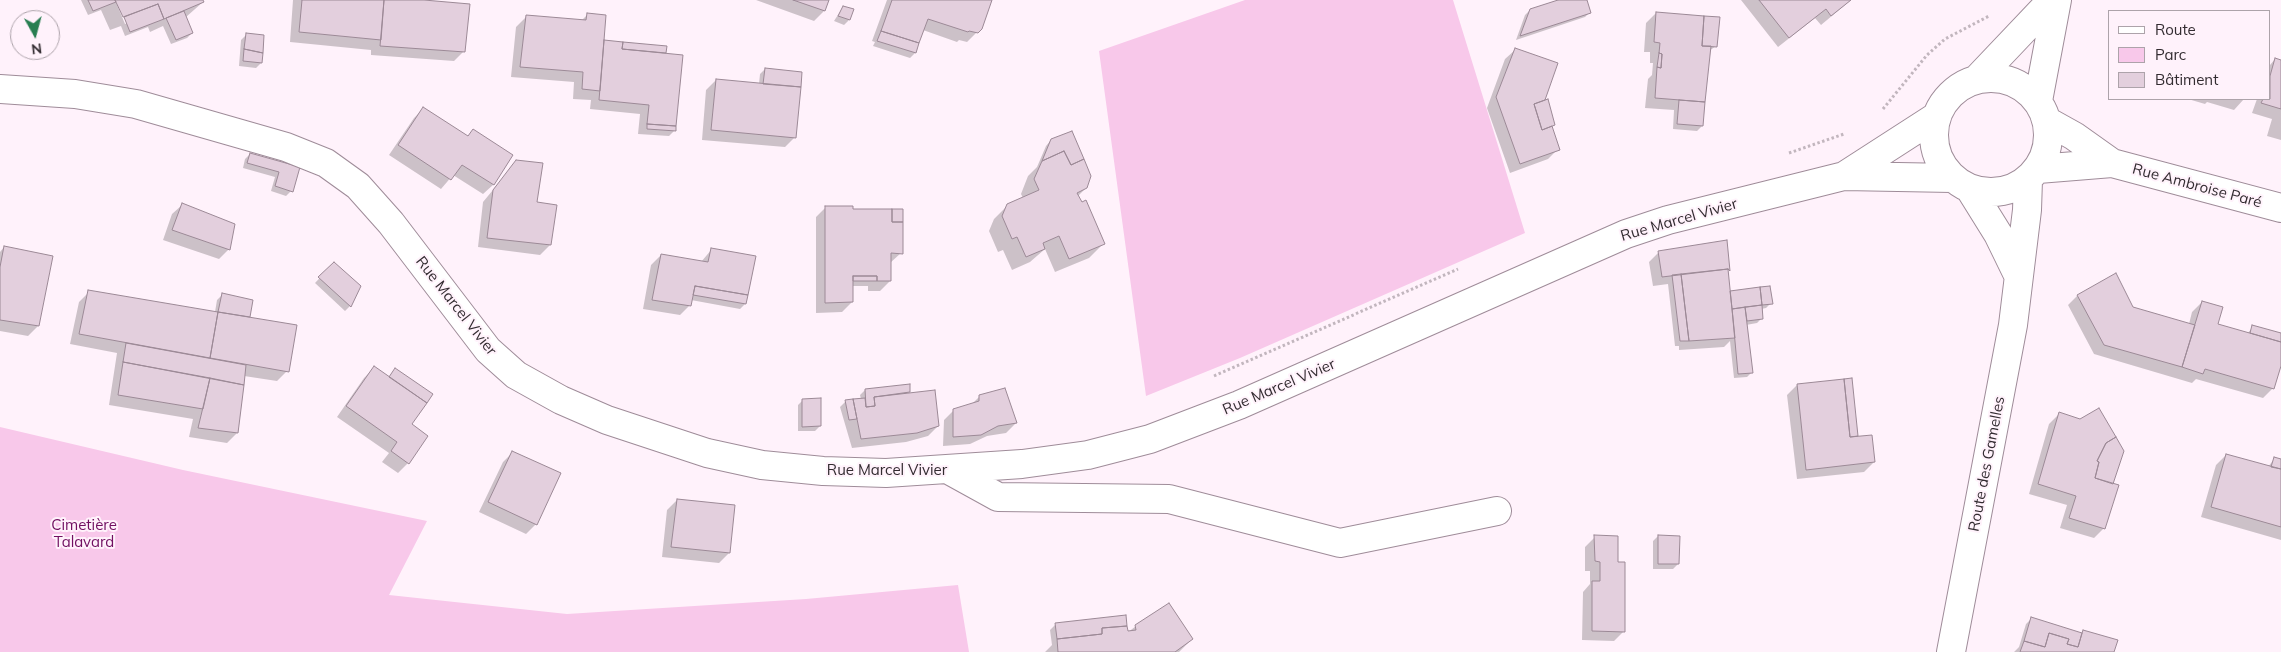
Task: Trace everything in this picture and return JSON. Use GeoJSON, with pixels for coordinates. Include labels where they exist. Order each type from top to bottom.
{"type":"FeatureCollection","features":[{"type":"Feature","properties":{"kind":"street"},"geometry":{"type":"LineString","coordinates":[[2018,275],[1998,234],[1961,183],[1939,160],[1933,138],[1937,116],[1952,93],[1977,79],[2052,0]]}},
{"type":"Feature","properties":{"kind":"street"},"geometry":{"type":"LineString","coordinates":[[1961,183],[1990,193],[2010,190],[2033,175],[2047,146],[2049,137],[2043,111],[2057,0]]}},
{"type":"Feature","properties":{"kind":"street"},"geometry":{"type":"LineString","coordinates":[[1977,79],[2000,78],[2022,86],[2043,111]]}},
{"type":"Feature","properties":{"kind":"street","name":"Rue Marcel Vivier"},"geometry":{"type":"LineString","coordinates":[[0,89],[75,94],[136,104],[286,147],[326,163],[358,186],[391,223],[488,350],[516,375],[561,400],[607,420],[707,453],[762,465],[823,472],[886,473],[949,470],[1088,455],[1150,440],[1239,405],[1626,234],[1668,220],[1844,176],[1961,183]]}},
{"type":"Feature","properties":{"kind":"street","name":"Rue Ambroise Paré"},"geometry":{"type":"LineString","coordinates":[[2043,111],[2112,163],[2281,208]]}},
{"type":"Feature","properties":{"kind":"street","name":"Rue Marcel Vivier"},"geometry":{"type":"LineString","coordinates":[[1844,176],[1937,116]]}},
{"type":"Feature","properties":{"kind":"street","name":"Rue Ambroise Paré"},"geometry":{"type":"LineString","coordinates":[[2033,175],[2112,163]]}},
{"type":"Feature","properties":{"kind":"street","name":"Route des Gamelles"},"geometry":{"type":"LineString","coordinates":[[1951,652],[2013,325],[2018,275],[2033,175]]}},
{"type":"Feature","properties":{"kind":"street"},"geometry":{"type":"LineString","coordinates":[[949,470],[998,497],[1169,499],[1340,543],[1497,511]]}},
{"type":"Feature","properties":{"kind":"path"},"geometry":{"type":"LineString","coordinates":[[1881,111],[1927,55],[1945,39],[1995,12]]}},
{"type":"Feature","properties":{"kind":"path"},"geometry":{"type":"LineString","coordinates":[[1782,155],[1846,133]]}},
{"type":"Feature","properties":{"kind":"path"},"geometry":{"type":"LineString","coordinates":[[1212,377],[1464,267]]}},
{"type":"Feature","properties":{"kind":"green space"},"geometry":{"type":"Polygon","coordinates":[[[1245,0],[1453,0],[1525,233],[1240,358],[1146,396],[1099,51],[1245,0]]]}},
{"type":"Feature","properties":{"kind":"green space","name":"Cimetière Talavard"},"geometry":{"type":"Polygon","coordinates":[[[0,427],[183,470],[427,521],[389,595],[567,614],[806,599],[958,585],[969,652],[0,652],[0,427]]]}},
{"type":"Feature","properties":{"kind":"building"},"geometry":{"type":"Polygon","coordinates":[[[88,0],[115,0],[116,2],[93,11],[88,0]]]}},
{"type":"Feature","properties":{"kind":"building"},"geometry":{"type":"Polygon","coordinates":[[[115,0],[203,0],[204,2],[164,19],[158,4],[123,17],[115,0]]]}},
{"type":"Feature","properties":{"kind":"building"},"geometry":{"type":"Polygon","coordinates":[[[302,0],[384,0],[381,40],[299,32],[302,0]]]}},
{"type":"Feature","properties":{"kind":"building"},"geometry":{"type":"Polygon","coordinates":[[[384,0],[424,0],[470,4],[465,52],[380,46],[384,0]]]}},
{"type":"Feature","properties":{"kind":"building"},"geometry":{"type":"Polygon","coordinates":[[[793,0],[829,0],[825,11],[793,0]]]}},
{"type":"Feature","properties":{"kind":"building"},"geometry":{"type":"Polygon","coordinates":[[[892,0],[992,0],[982,29],[978,33],[968,32],[928,19],[919,43],[881,31],[892,0]]]}},
{"type":"Feature","properties":{"kind":"building"},"geometry":{"type":"Polygon","coordinates":[[[1558,0],[1587,0],[1591,13],[1520,36],[1530,9],[1558,0]]]}},
{"type":"Feature","properties":{"kind":"building"},"geometry":{"type":"Polygon","coordinates":[[[1759,0],[1851,0],[1831,16],[1826,9],[1789,38],[1759,0]]]}},
{"type":"Feature","properties":{"kind":"building"},"geometry":{"type":"Polygon","coordinates":[[[158,4],[164,19],[130,32],[124,17],[158,4]]]}},
{"type":"Feature","properties":{"kind":"building"},"geometry":{"type":"Polygon","coordinates":[[[843,6],[854,9],[850,20],[838,16],[843,6]]]}},
{"type":"Feature","properties":{"kind":"building"},"geometry":{"type":"Polygon","coordinates":[[[184,11],[193,33],[176,40],[166,18],[184,11]]]}},
{"type":"Feature","properties":{"kind":"building"},"geometry":{"type":"Polygon","coordinates":[[[1656,12],[1704,16],[1702,46],[1711,46],[1705,102],[1655,98],[1657,67],[1661,68],[1662,54],[1659,53],[1660,43],[1654,42],[1656,12]]]}},
{"type":"Feature","properties":{"kind":"building"},"geometry":{"type":"Polygon","coordinates":[[[587,13],[606,15],[600,91],[582,89],[583,72],[520,67],[526,15],[586,20],[587,13]]]}},
{"type":"Feature","properties":{"kind":"building"},"geometry":{"type":"Polygon","coordinates":[[[1704,16],[1720,17],[1717,47],[1702,46],[1704,16]]]}},
{"type":"Feature","properties":{"kind":"building"},"geometry":{"type":"Polygon","coordinates":[[[881,31],[919,43],[916,53],[877,41],[881,31]]]}},
{"type":"Feature","properties":{"kind":"building"},"geometry":{"type":"Polygon","coordinates":[[[246,33],[264,35],[263,53],[244,49],[246,33]]]}},
{"type":"Feature","properties":{"kind":"building"},"geometry":{"type":"Polygon","coordinates":[[[604,40],[623,42],[622,49],[683,55],[676,126],[647,124],[649,105],[599,100],[604,40]]]}},
{"type":"Feature","properties":{"kind":"building"},"geometry":{"type":"Polygon","coordinates":[[[623,42],[667,46],[666,53],[622,49],[623,42]]]}},
{"type":"Feature","properties":{"kind":"building"},"geometry":{"type":"Polygon","coordinates":[[[1515,48],[1558,63],[1545,100],[1534,104],[1542,130],[1552,126],[1560,150],[1520,164],[1496,97],[1515,48]]]}},
{"type":"Feature","properties":{"kind":"building"},"geometry":{"type":"Polygon","coordinates":[[[244,49],[263,53],[262,63],[243,61],[244,49]]]}},
{"type":"Feature","properties":{"kind":"building"},"geometry":{"type":"Polygon","coordinates":[[[1659,53],[1662,54],[1661,68],[1657,67],[1659,53]]]}},
{"type":"Feature","properties":{"kind":"building"},"geometry":{"type":"Polygon","coordinates":[[[2275,58],[2281,60],[2281,109],[2261,103],[2262,100],[2271,100],[2271,72],[2275,58]]]}},
{"type":"Feature","properties":{"kind":"building"},"geometry":{"type":"Polygon","coordinates":[[[765,68],[802,72],[801,87],[763,84],[765,68]]]}},
{"type":"Feature","properties":{"kind":"building"},"geometry":{"type":"Polygon","coordinates":[[[716,79],[801,87],[796,138],[711,130],[716,79]]]}},
{"type":"Feature","properties":{"kind":"building"},"geometry":{"type":"Polygon","coordinates":[[[1548,99],[1555,125],[1542,130],[1534,104],[1548,99]]]}},
{"type":"Feature","properties":{"kind":"building"},"geometry":{"type":"Polygon","coordinates":[[[1679,100],[1705,102],[1703,126],[1677,124],[1679,100]]]}},
{"type":"Feature","properties":{"kind":"building"},"geometry":{"type":"Polygon","coordinates":[[[423,107],[468,136],[473,129],[513,155],[494,185],[462,165],[451,180],[398,145],[423,107]]]}},
{"type":"Feature","properties":{"kind":"building"},"geometry":{"type":"Polygon","coordinates":[[[647,124],[676,126],[676,131],[647,129],[647,124]]]}},
{"type":"Feature","properties":{"kind":"building"},"geometry":{"type":"Polygon","coordinates":[[[1072,131],[1084,159],[1071,165],[1064,151],[1042,161],[1051,139],[1072,131]]]}},
{"type":"Feature","properties":{"kind":"building"},"geometry":{"type":"Polygon","coordinates":[[[1064,151],[1071,165],[1084,159],[1091,176],[1087,188],[1077,193],[1082,202],[1086,200],[1105,244],[1069,259],[1059,236],[1043,243],[1045,249],[1026,257],[1017,237],[1012,239],[1002,216],[1007,204],[1039,190],[1034,179],[1042,161],[1064,151]]]}},
{"type":"Feature","properties":{"kind":"building"},"geometry":{"type":"Polygon","coordinates":[[[250,153],[300,167],[293,192],[275,186],[279,172],[247,163],[250,153]]]}},
{"type":"Feature","properties":{"kind":"building"},"geometry":{"type":"Polygon","coordinates":[[[516,160],[543,163],[537,202],[557,205],[551,245],[487,238],[493,190],[516,160]]]}},
{"type":"Feature","properties":{"kind":"building"},"geometry":{"type":"Polygon","coordinates":[[[182,203],[235,224],[230,250],[172,230],[182,203]]]}},
{"type":"Feature","properties":{"kind":"building"},"geometry":{"type":"Polygon","coordinates":[[[825,206],[853,206],[853,209],[892,209],[892,222],[903,222],[903,254],[891,253],[891,281],[877,281],[877,276],[853,276],[853,302],[825,303],[825,206]]]}},
{"type":"Feature","properties":{"kind":"building"},"geometry":{"type":"Polygon","coordinates":[[[892,209],[903,209],[903,222],[892,222],[892,209]]]}},
{"type":"Feature","properties":{"kind":"building"},"geometry":{"type":"Polygon","coordinates":[[[1727,240],[1730,271],[1728,269],[1662,277],[1658,251],[1727,240]]]}},
{"type":"Feature","properties":{"kind":"building"},"geometry":{"type":"Polygon","coordinates":[[[4,246],[53,256],[39,326],[0,320],[0,267],[4,246]]]}},
{"type":"Feature","properties":{"kind":"building"},"geometry":{"type":"Polygon","coordinates":[[[711,248],[756,256],[748,295],[695,286],[691,306],[652,300],[661,254],[708,262],[711,248]]]}},
{"type":"Feature","properties":{"kind":"building"},"geometry":{"type":"Polygon","coordinates":[[[334,262],[361,286],[351,307],[318,277],[334,262]]]}},
{"type":"Feature","properties":{"kind":"building"},"geometry":{"type":"Polygon","coordinates":[[[1728,269],[1735,338],[1689,341],[1681,274],[1728,269]]]}},
{"type":"Feature","properties":{"kind":"building"},"geometry":{"type":"Polygon","coordinates":[[[2116,273],[2133,307],[2195,325],[2182,367],[2104,345],[2077,295],[2116,273]]]}},
{"type":"Feature","properties":{"kind":"building"},"geometry":{"type":"Polygon","coordinates":[[[1681,274],[1689,341],[1680,341],[1672,275],[1681,274]]]}},
{"type":"Feature","properties":{"kind":"building"},"geometry":{"type":"Polygon","coordinates":[[[853,276],[877,276],[877,281],[853,281],[853,276]]]}},
{"type":"Feature","properties":{"kind":"building"},"geometry":{"type":"Polygon","coordinates":[[[695,286],[748,295],[746,304],[693,295],[695,286]]]}},
{"type":"Feature","properties":{"kind":"building"},"geometry":{"type":"Polygon","coordinates":[[[1770,286],[1773,304],[1762,305],[1760,287],[1770,286]]]}},
{"type":"Feature","properties":{"kind":"building"},"geometry":{"type":"Polygon","coordinates":[[[1760,287],[1762,305],[1732,309],[1730,291],[1760,287]]]}},
{"type":"Feature","properties":{"kind":"building"},"geometry":{"type":"Polygon","coordinates":[[[88,290],[218,312],[210,358],[79,334],[88,290]]]}},
{"type":"Feature","properties":{"kind":"building"},"geometry":{"type":"Polygon","coordinates":[[[222,293],[253,300],[250,317],[218,312],[222,293]]]}},
{"type":"Feature","properties":{"kind":"building"},"geometry":{"type":"Polygon","coordinates":[[[2202,301],[2223,307],[2218,324],[2281,342],[2281,366],[2274,389],[2205,369],[2203,374],[2182,367],[2202,301]]]}},
{"type":"Feature","properties":{"kind":"building"},"geometry":{"type":"Polygon","coordinates":[[[1762,305],[1763,319],[1747,321],[1745,307],[1762,305]]]}},
{"type":"Feature","properties":{"kind":"building"},"geometry":{"type":"Polygon","coordinates":[[[1745,307],[1753,373],[1738,374],[1732,309],[1745,307]]]}},
{"type":"Feature","properties":{"kind":"building"},"geometry":{"type":"Polygon","coordinates":[[[218,312],[297,325],[289,372],[210,358],[218,312]]]}},
{"type":"Feature","properties":{"kind":"building"},"geometry":{"type":"Polygon","coordinates":[[[2252,325],[2281,333],[2281,342],[2250,333],[2252,325]]]}},
{"type":"Feature","properties":{"kind":"building"},"geometry":{"type":"Polygon","coordinates":[[[126,343],[246,365],[244,385],[123,362],[126,343]]]}},
{"type":"Feature","properties":{"kind":"building"},"geometry":{"type":"Polygon","coordinates":[[[123,362],[210,378],[203,409],[118,395],[123,362]]]}},
{"type":"Feature","properties":{"kind":"building"},"geometry":{"type":"Polygon","coordinates":[[[374,366],[427,403],[412,424],[428,436],[409,464],[391,451],[397,442],[346,406],[374,366]]]}},
{"type":"Feature","properties":{"kind":"building"},"geometry":{"type":"Polygon","coordinates":[[[395,368],[433,394],[427,403],[389,377],[395,368]]]}},
{"type":"Feature","properties":{"kind":"building"},"geometry":{"type":"Polygon","coordinates":[[[210,378],[244,385],[238,433],[198,428],[210,378]]]}},
{"type":"Feature","properties":{"kind":"building"},"geometry":{"type":"Polygon","coordinates":[[[1852,378],[1858,436],[1850,437],[1844,379],[1852,378]]]}},
{"type":"Feature","properties":{"kind":"building"},"geometry":{"type":"Polygon","coordinates":[[[1844,379],[1850,437],[1872,435],[1875,462],[1806,470],[1797,384],[1844,379]]]}},
{"type":"Feature","properties":{"kind":"building"},"geometry":{"type":"Polygon","coordinates":[[[910,384],[910,392],[874,397],[875,406],[866,407],[865,389],[910,384]]]}},
{"type":"Feature","properties":{"kind":"building"},"geometry":{"type":"Polygon","coordinates":[[[1005,388],[1017,423],[998,426],[981,435],[953,437],[953,409],[979,401],[979,395],[1005,388]]]}},
{"type":"Feature","properties":{"kind":"building"},"geometry":{"type":"Polygon","coordinates":[[[935,390],[939,426],[917,433],[861,439],[853,399],[865,398],[866,407],[875,406],[874,397],[935,390]]]}},
{"type":"Feature","properties":{"kind":"building"},"geometry":{"type":"Polygon","coordinates":[[[821,398],[821,426],[802,427],[802,399],[821,398]]]}},
{"type":"Feature","properties":{"kind":"building"},"geometry":{"type":"Polygon","coordinates":[[[853,399],[857,419],[849,420],[845,400],[853,399]]]}},
{"type":"Feature","properties":{"kind":"building"},"geometry":{"type":"Polygon","coordinates":[[[2099,408],[2116,437],[2106,443],[2097,461],[2099,462],[2095,478],[2119,485],[2105,529],[2069,518],[2076,496],[2038,484],[2059,412],[2080,419],[2099,408]]]}},
{"type":"Feature","properties":{"kind":"building"},"geometry":{"type":"Polygon","coordinates":[[[2116,437],[2124,451],[2113,484],[2095,478],[2099,462],[2097,461],[2106,443],[2116,437]]]}},
{"type":"Feature","properties":{"kind":"building"},"geometry":{"type":"Polygon","coordinates":[[[512,451],[561,473],[537,525],[488,502],[512,451]]]}},
{"type":"Feature","properties":{"kind":"building"},"geometry":{"type":"Polygon","coordinates":[[[2226,454],[2281,469],[2281,527],[2211,507],[2226,454]]]}},
{"type":"Feature","properties":{"kind":"building"},"geometry":{"type":"Polygon","coordinates":[[[2274,457],[2281,459],[2281,469],[2271,467],[2274,457]]]}},
{"type":"Feature","properties":{"kind":"building"},"geometry":{"type":"Polygon","coordinates":[[[677,499],[735,505],[730,553],[671,547],[677,499]]]}},
{"type":"Feature","properties":{"kind":"building"},"geometry":{"type":"Polygon","coordinates":[[[1594,535],[1618,536],[1618,562],[1625,562],[1625,632],[1592,631],[1592,581],[1600,581],[1600,562],[1595,561],[1594,535]]]}},
{"type":"Feature","properties":{"kind":"building"},"geometry":{"type":"Polygon","coordinates":[[[1658,535],[1680,536],[1679,564],[1658,564],[1658,535]]]}},
{"type":"Feature","properties":{"kind":"building"},"geometry":{"type":"Polygon","coordinates":[[[1169,603],[1193,639],[1175,652],[1058,652],[1057,639],[1102,634],[1102,628],[1127,626],[1128,631],[1136,630],[1135,625],[1169,603]]]}},
{"type":"Feature","properties":{"kind":"building"},"geometry":{"type":"Polygon","coordinates":[[[1126,615],[1127,626],[1102,628],[1102,634],[1057,639],[1055,623],[1126,615]]]}},
{"type":"Feature","properties":{"kind":"building"},"geometry":{"type":"Polygon","coordinates":[[[2031,617],[2082,633],[2078,647],[2067,644],[2069,639],[2049,633],[2045,647],[2024,641],[2031,617]]]}},
{"type":"Feature","properties":{"kind":"building"},"geometry":{"type":"Polygon","coordinates":[[[2083,630],[2118,640],[2114,652],[2020,652],[2024,641],[2045,647],[2049,633],[2069,639],[2067,644],[2078,647],[2083,630]]]}}]}
